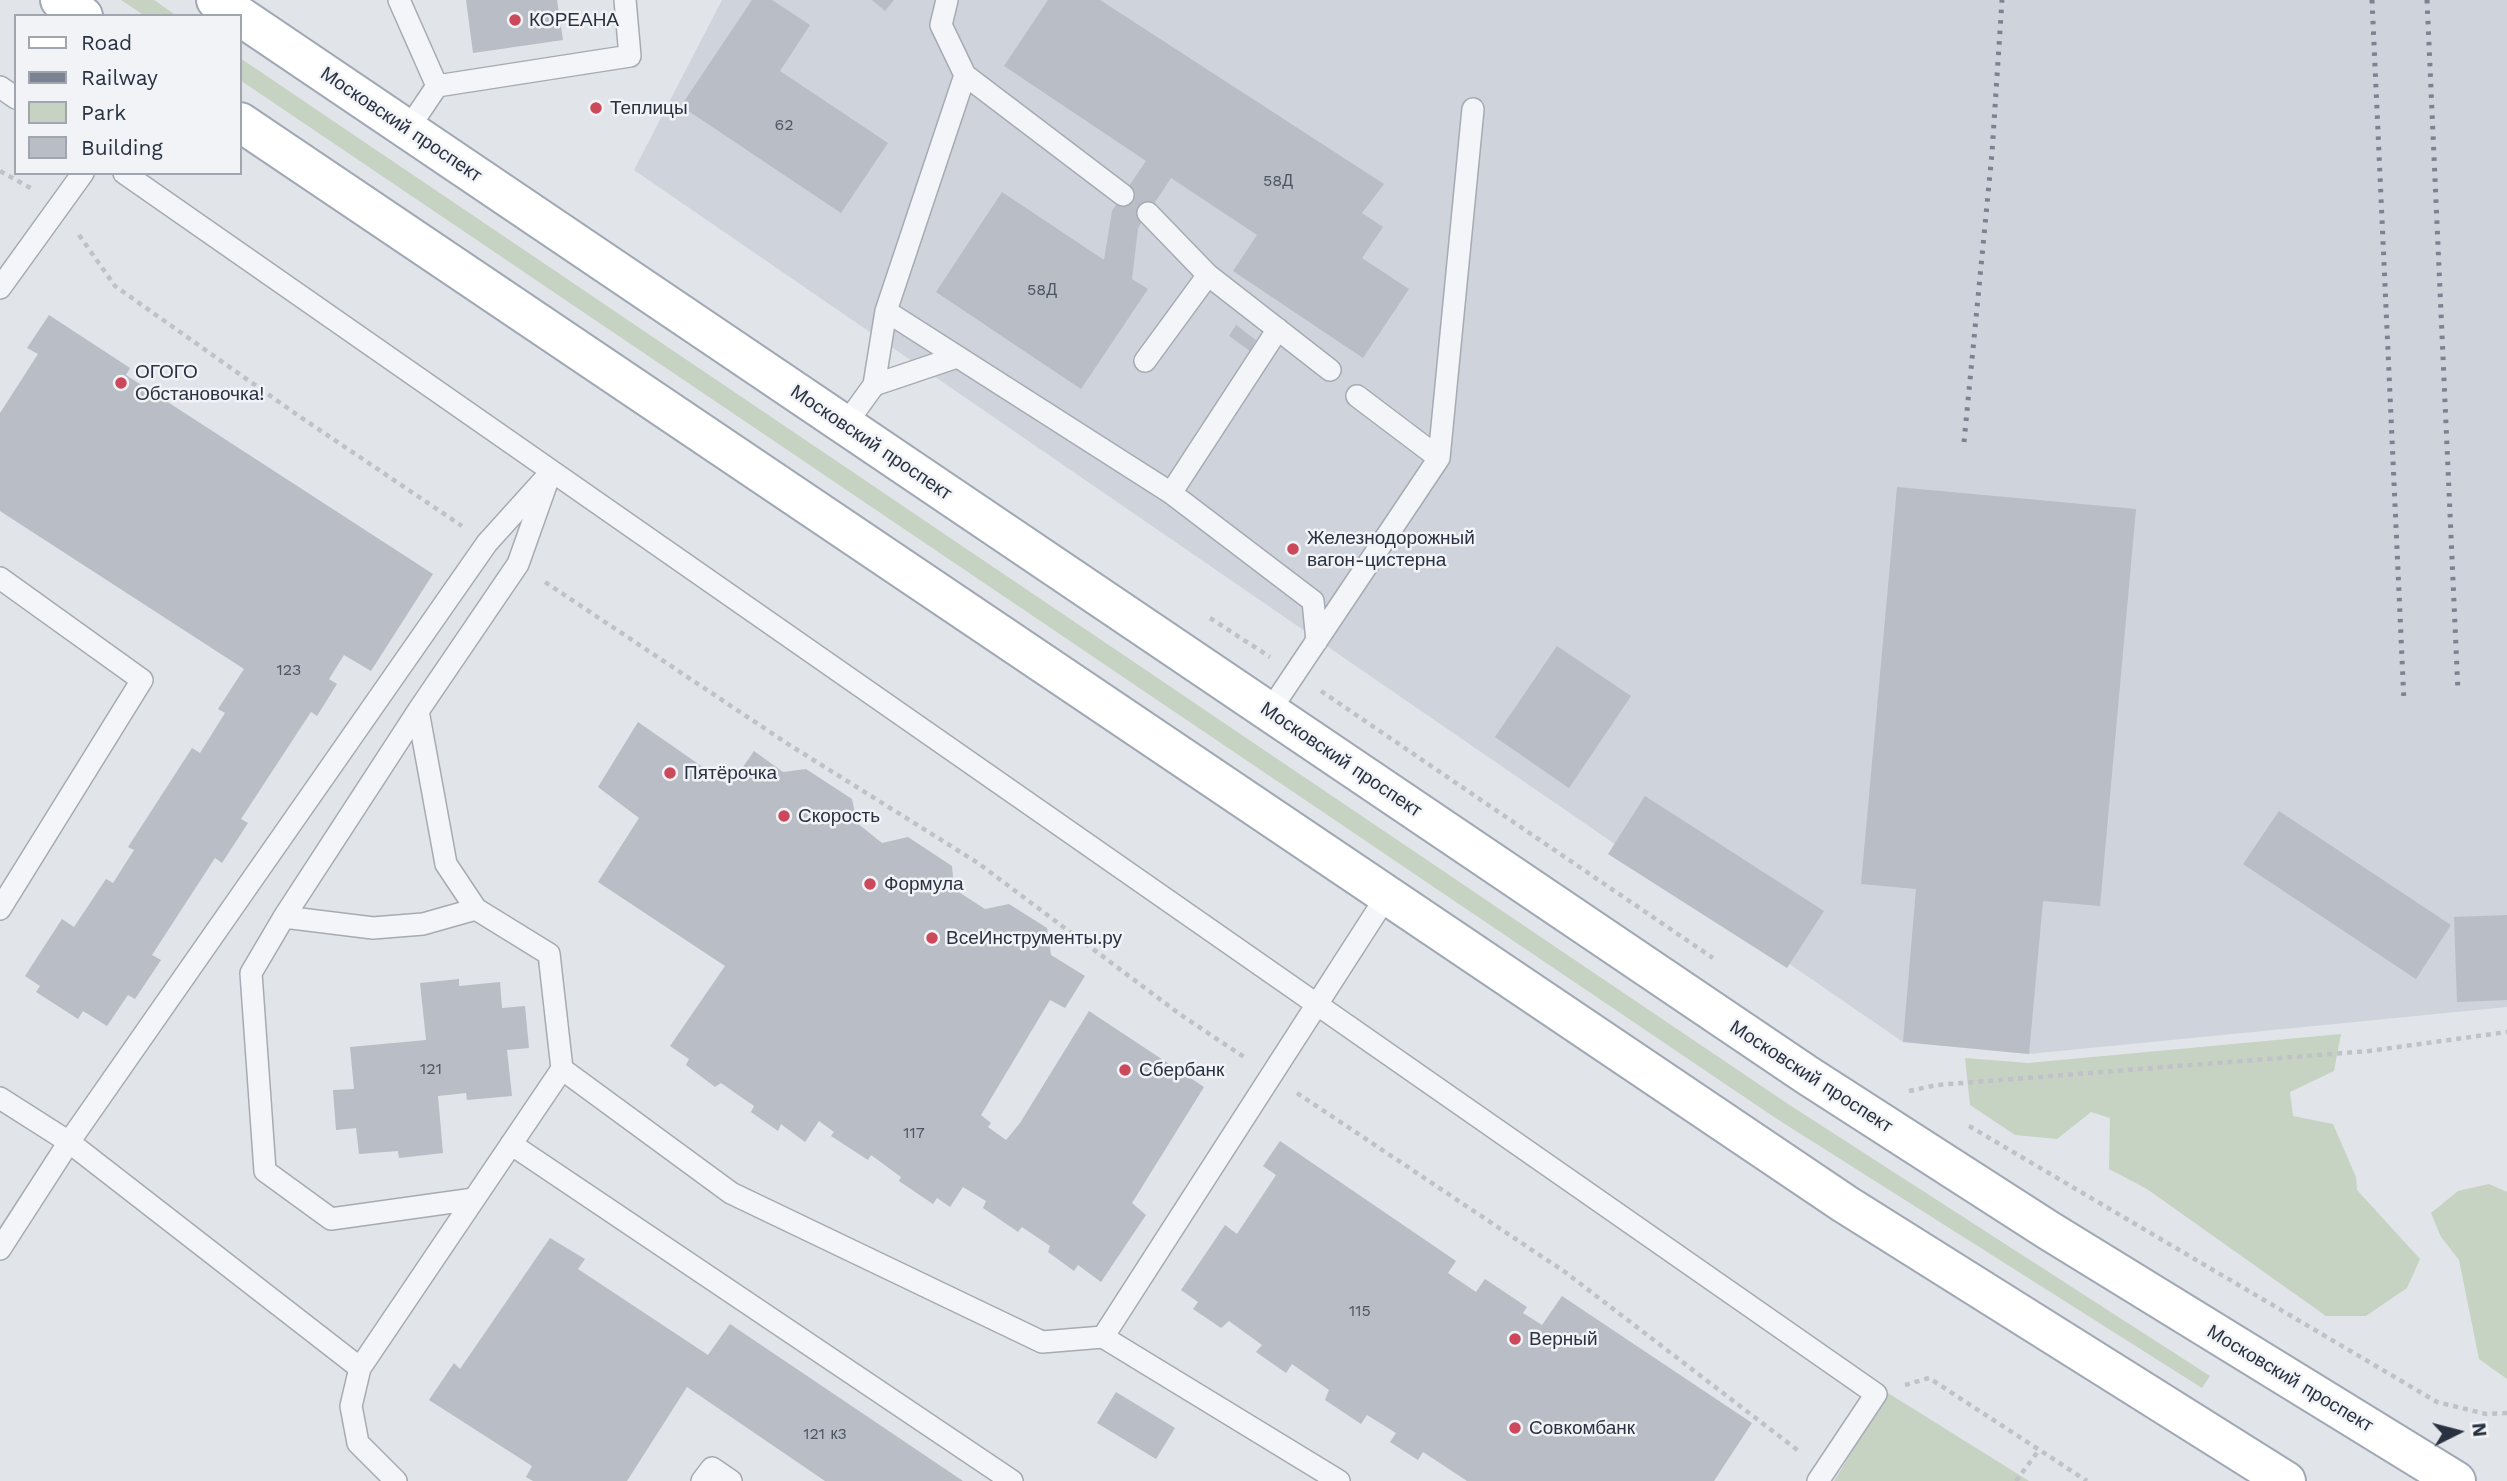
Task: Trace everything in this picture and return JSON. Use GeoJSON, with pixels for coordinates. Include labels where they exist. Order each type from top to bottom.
{"type":"FeatureCollection","features":[{"type":"Feature","properties":{"kind":"main road"},"geometry":{"type":"LineString","coordinates":[[60,0],[80,14]]}},
{"type":"Feature","properties":{"kind":"main road","name":"Московский проспект"},"geometry":{"type":"LineString","coordinates":[[216,0],[237,14]]}},
{"type":"Feature","properties":{"kind":"main road","name":"Московский проспект"},"geometry":{"type":"LineString","coordinates":[[242,17],[1818,1082],[2048,1230],[2456,1481]]}},
{"type":"Feature","properties":{"kind":"main road"},"geometry":{"type":"LineString","coordinates":[[242,123],[1844,1204],[2286,1481]]}},
{"type":"Feature","properties":{"kind":"main road"},"geometry":{"type":"LineString","coordinates":[[2213,1435],[2242,1472],[2244,1481]]}},
{"type":"Feature","properties":{"kind":"lane"},"geometry":{"type":"LineString","coordinates":[[400,0],[437,86]]}},
{"type":"Feature","properties":{"kind":"lane"},"geometry":{"type":"LineString","coordinates":[[408,129],[437,86],[629,56],[625,0]]}},
{"type":"Feature","properties":{"kind":"lane"},"geometry":{"type":"LineString","coordinates":[[947,0],[940,25],[965,75],[1123,195]]}},
{"type":"Feature","properties":{"kind":"lane"},"geometry":{"type":"LineString","coordinates":[[845,425],[874,385],[886,311],[965,75]]}},
{"type":"Feature","properties":{"kind":"lane"},"geometry":{"type":"LineString","coordinates":[[1269,712],[1439,458],[1473,109]]}},
{"type":"Feature","properties":{"kind":"lane"},"geometry":{"type":"LineString","coordinates":[[0,288],[82,175]]}},
{"type":"Feature","properties":{"kind":"lane"},"geometry":{"type":"LineString","coordinates":[[127,175],[1876,1394],[1818,1481]]}},
{"type":"Feature","properties":{"kind":"lane"},"geometry":{"type":"LineString","coordinates":[[1148,213],[1208,275],[1330,370]]}},
{"type":"Feature","properties":{"kind":"lane"},"geometry":{"type":"LineString","coordinates":[[1145,361],[1208,275]]}},
{"type":"Feature","properties":{"kind":"lane"},"geometry":{"type":"LineString","coordinates":[[886,311],[1171,493],[1312,601],[1317,640]]}},
{"type":"Feature","properties":{"kind":"lane"},"geometry":{"type":"LineString","coordinates":[[1171,493],[1278,329]]}},
{"type":"Feature","properties":{"kind":"lane"},"geometry":{"type":"LineString","coordinates":[[874,385],[957,357]]}},
{"type":"Feature","properties":{"kind":"lane"},"geometry":{"type":"LineString","coordinates":[[1357,396],[1439,458]]}},
{"type":"Feature","properties":{"kind":"lane"},"geometry":{"type":"LineString","coordinates":[[0,1249],[69,1142],[487,543],[551,471]]}},
{"type":"Feature","properties":{"kind":"lane"},"geometry":{"type":"LineString","coordinates":[[474,1199],[331,1219],[265,1171],[251,973],[284,917],[418,710],[518,564],[551,471]]}},
{"type":"Feature","properties":{"kind":"lane"},"geometry":{"type":"LineString","coordinates":[[0,578],[142,680],[1,904]]}},
{"type":"Feature","properties":{"kind":"lane"},"geometry":{"type":"LineString","coordinates":[[396,1481],[358,1443],[351,1406],[360,1368],[562,1069],[549,954],[477,909],[446,864],[418,710]]}},
{"type":"Feature","properties":{"kind":"lane"},"geometry":{"type":"LineString","coordinates":[[1103,1337],[1386,897]]}},
{"type":"Feature","properties":{"kind":"lane"},"geometry":{"type":"LineString","coordinates":[[284,917],[373,928],[423,924],[477,909]]}},
{"type":"Feature","properties":{"kind":"lane"},"geometry":{"type":"LineString","coordinates":[[562,1069],[731,1193],[1042,1342],[1103,1337],[1339,1481]]}},
{"type":"Feature","properties":{"kind":"lane"},"geometry":{"type":"LineString","coordinates":[[0,1098],[69,1142],[360,1368]]}},
{"type":"Feature","properties":{"kind":"lane"},"geometry":{"type":"LineString","coordinates":[[511,1144],[1012,1481]]}},
{"type":"Feature","properties":{"kind":"lane"},"geometry":{"type":"LineString","coordinates":[[702,1481],[712,1468],[731,1481]]}},
{"type":"Feature","properties":{"kind":"path"},"geometry":{"type":"LineString","coordinates":[[0,171],[59,206],[115,286],[296,414],[487,543]]}},
{"type":"Feature","properties":{"kind":"path"},"geometry":{"type":"LineString","coordinates":[[518,564],[788,744],[978,863],[1181,1015],[1565,1272],[1809,1458]]}},
{"type":"Feature","properties":{"kind":"path"},"geometry":{"type":"LineString","coordinates":[[1202,613],[1715,959]]}},
{"type":"Feature","properties":{"kind":"path"},"geometry":{"type":"LineString","coordinates":[[1920,1098],[1908,1091],[1937,1085],[2369,1051],[2507,1032]]}},
{"type":"Feature","properties":{"kind":"path"},"geometry":{"type":"LineString","coordinates":[[1968,1126],[2437,1402],[2486,1414],[2507,1413]]}},
{"type":"Feature","properties":{"kind":"path"},"geometry":{"type":"LineString","coordinates":[[1876,1394],[1929,1378],[2087,1481]]}},
{"type":"Feature","properties":{"kind":"path"},"geometry":{"type":"LineString","coordinates":[[2016,1481],[2039,1450]]}},
{"type":"Feature","properties":{"kind":"shaded area"},"geometry":{"type":"Polygon","coordinates":[[[722,0],[2507,0],[2507,1007],[2029,1054],[1903,1042],[634,170],[722,0]]]}},
{"type":"Feature","properties":{"kind":"green space"},"geometry":{"type":"Polygon","coordinates":[[[121,0],[154,0],[174,14],[142,14],[121,0]]]}},
{"type":"Feature","properties":{"kind":"green space"},"geometry":{"type":"Polygon","coordinates":[[[242,59],[1788,1104],[2210,1376],[2202,1388],[1777,1119],[242,81],[242,59]]]}},
{"type":"Feature","properties":{"kind":"green space"},"geometry":{"type":"Polygon","coordinates":[[[2341,1034],[2334,1071],[2290,1092],[2293,1116],[2333,1124],[2356,1177],[2357,1190],[2420,1259],[2407,1288],[2366,1316],[2326,1316],[2147,1189],[2109,1169],[2110,1118],[2091,1112],[2057,1139],[2015,1135],[1970,1105],[1965,1058],[2028,1063],[2341,1034]]]}},
{"type":"Feature","properties":{"kind":"green space"},"geometry":{"type":"Polygon","coordinates":[[[2489,1184],[2507,1192],[2507,1379],[2479,1359],[2459,1260],[2441,1237],[2431,1213],[2458,1191],[2489,1184]]]}},
{"type":"Feature","properties":{"kind":"green space"},"geometry":{"type":"Polygon","coordinates":[[[1888,1393],[2029,1481],[1834,1481],[1888,1393]]]}},
{"type":"Feature","properties":{"kind":"building","name":"КОРЕАНА"},"geometry":{"type":"Polygon","coordinates":[[[466,0],[557,0],[563,40],[473,53],[466,0]]]}},
{"type":"Feature","properties":{"kind":"building"},"geometry":{"type":"Polygon","coordinates":[[[752,0],[772,0],[810,25],[780,71],[888,143],[841,213],[681,106],[752,0]]]}},
{"type":"Feature","properties":{"kind":"building"},"geometry":{"type":"Polygon","coordinates":[[[872,0],[894,0],[885,11],[872,0]]]}},
{"type":"Feature","properties":{"kind":"building"},"geometry":{"type":"Polygon","coordinates":[[[1048,0],[1100,0],[1384,184],[1362,213],[1383,227],[1362,258],[1409,289],[1363,358],[1233,271],[1257,235],[1171,178],[1138,228],[1132,279],[1148,289],[1081,389],[936,292],[1002,192],[1104,260],[1112,211],[1146,161],[1004,66],[1048,0]]]}},
{"type":"Feature","properties":{"kind":"building"},"geometry":{"type":"Polygon","coordinates":[[[49,315],[130,368],[126,375],[433,574],[371,671],[344,655],[329,679],[337,684],[317,716],[311,712],[241,819],[248,823],[222,863],[215,858],[152,955],[161,960],[135,999],[128,995],[107,1026],[83,1011],[78,1019],[36,992],[40,986],[25,976],[62,919],[74,927],[106,879],[113,883],[134,850],[128,847],[192,748],[200,753],[225,713],[218,709],[244,669],[0,511],[0,413],[38,354],[27,348],[49,315]]]}},
{"type":"Feature","properties":{"kind":"building"},"geometry":{"type":"Polygon","coordinates":[[[1236,325],[1256,340],[1250,351],[1229,336],[1236,325]]]}},
{"type":"Feature","properties":{"kind":"building"},"geometry":{"type":"Polygon","coordinates":[[[1897,487],[2136,509],[2100,906],[2043,901],[2029,1054],[1903,1042],[1916,889],[1861,884],[1897,487]]]}},
{"type":"Feature","properties":{"kind":"building"},"geometry":{"type":"Polygon","coordinates":[[[1557,646],[1631,696],[1569,788],[1495,737],[1557,646]]]}},
{"type":"Feature","properties":{"kind":"building"},"geometry":{"type":"Polygon","coordinates":[[[638,722],[730,786],[754,751],[783,772],[806,769],[852,799],[857,823],[882,843],[908,837],[952,866],[954,889],[985,909],[1009,904],[1047,928],[1051,955],[1085,976],[1065,1008],[1050,1000],[981,1115],[991,1123],[988,1127],[1006,1140],[1020,1123],[1089,1011],[1204,1087],[1132,1203],[1146,1215],[1101,1282],[1078,1265],[1074,1271],[1048,1252],[1050,1246],[1022,1227],[1018,1232],[983,1208],[986,1201],[963,1187],[950,1207],[937,1198],[933,1204],[899,1181],[901,1177],[871,1155],[868,1160],[831,1136],[834,1132],[819,1121],[805,1142],[781,1124],[778,1131],[751,1112],[754,1106],[721,1083],[715,1087],[686,1065],[689,1059],[670,1046],[725,966],[598,882],[639,818],[598,787],[638,722]]]}},
{"type":"Feature","properties":{"kind":"building"},"geometry":{"type":"Polygon","coordinates":[[[1645,796],[1824,911],[1787,968],[1608,854],[1645,796]]]}},
{"type":"Feature","properties":{"kind":"building"},"geometry":{"type":"Polygon","coordinates":[[[2279,811],[2451,925],[2416,979],[2243,864],[2279,811]]]}},
{"type":"Feature","properties":{"kind":"building"},"geometry":{"type":"Polygon","coordinates":[[[2507,915],[2507,1000],[2457,1002],[2454,917],[2507,915]]]}},
{"type":"Feature","properties":{"kind":"building"},"geometry":{"type":"Polygon","coordinates":[[[459,979],[459,986],[500,982],[502,1008],[525,1006],[529,1048],[507,1050],[512,1096],[467,1100],[466,1093],[438,1096],[443,1153],[399,1158],[398,1151],[359,1154],[356,1128],[336,1130],[333,1090],[354,1089],[350,1047],[426,1040],[420,983],[459,979]]]}},
{"type":"Feature","properties":{"kind":"building"},"geometry":{"type":"Polygon","coordinates":[[[1280,1141],[1456,1261],[1448,1273],[1476,1292],[1485,1279],[1527,1307],[1523,1313],[1542,1325],[1562,1296],[1752,1423],[1714,1481],[1467,1481],[1423,1452],[1418,1460],[1390,1442],[1396,1433],[1367,1415],[1361,1424],[1325,1400],[1329,1390],[1292,1364],[1286,1373],[1256,1352],[1262,1345],[1229,1321],[1221,1328],[1193,1309],[1198,1302],[1181,1290],[1225,1225],[1237,1234],[1276,1175],[1263,1166],[1280,1141]]]}},
{"type":"Feature","properties":{"kind":"building"},"geometry":{"type":"Polygon","coordinates":[[[550,1238],[585,1259],[578,1269],[708,1355],[730,1324],[963,1481],[825,1481],[687,1387],[627,1481],[533,1481],[526,1477],[532,1466],[429,1400],[454,1363],[460,1369],[550,1238]]]}},
{"type":"Feature","properties":{"kind":"building"},"geometry":{"type":"Polygon","coordinates":[[[1116,1392],[1175,1428],[1156,1459],[1097,1423],[1116,1392]]]}},
{"type":"Feature","properties":{"kind":"railway"},"geometry":{"type":"LineString","coordinates":[[1964,442],[1992,153],[2002,0]]}},
{"type":"Feature","properties":{"kind":"railway"},"geometry":{"type":"LineString","coordinates":[[2372,0],[2404,702]]}},
{"type":"Feature","properties":{"kind":"railway"},"geometry":{"type":"LineString","coordinates":[[2427,0],[2458,692]]}},
{"type":"Feature","properties":{"kind":"place","name":"КОРЕАНА"},"geometry":{"type":"Point","coordinates":[515,20]}},
{"type":"Feature","properties":{"kind":"place","name":"Теплицы"},"geometry":{"type":"Point","coordinates":[596,108]}},
{"type":"Feature","properties":{"kind":"place","name":"ОГОГО Обстановочка!"},"geometry":{"type":"Point","coordinates":[121,383]}},
{"type":"Feature","properties":{"kind":"place","name":"Железнодорожный вагон-цистерна"},"geometry":{"type":"Point","coordinates":[1293,549]}},
{"type":"Feature","properties":{"kind":"place","name":"Пятёрочка"},"geometry":{"type":"Point","coordinates":[670,773]}},
{"type":"Feature","properties":{"kind":"place","name":"Скорость"},"geometry":{"type":"Point","coordinates":[784,816]}},
{"type":"Feature","properties":{"kind":"place","name":"Формула"},"geometry":{"type":"Point","coordinates":[870,884]}},
{"type":"Feature","properties":{"kind":"place","name":"ВсеИнструменты.ру"},"geometry":{"type":"Point","coordinates":[932,938]}},
{"type":"Feature","properties":{"kind":"place","name":"Сбербанк"},"geometry":{"type":"Point","coordinates":[1125,1070]}},
{"type":"Feature","properties":{"kind":"place","name":"Верный"},"geometry":{"type":"Point","coordinates":[1515,1339]}},
{"type":"Feature","properties":{"kind":"place","name":"Совкомбанк"},"geometry":{"type":"Point","coordinates":[1515,1428]}}]}
